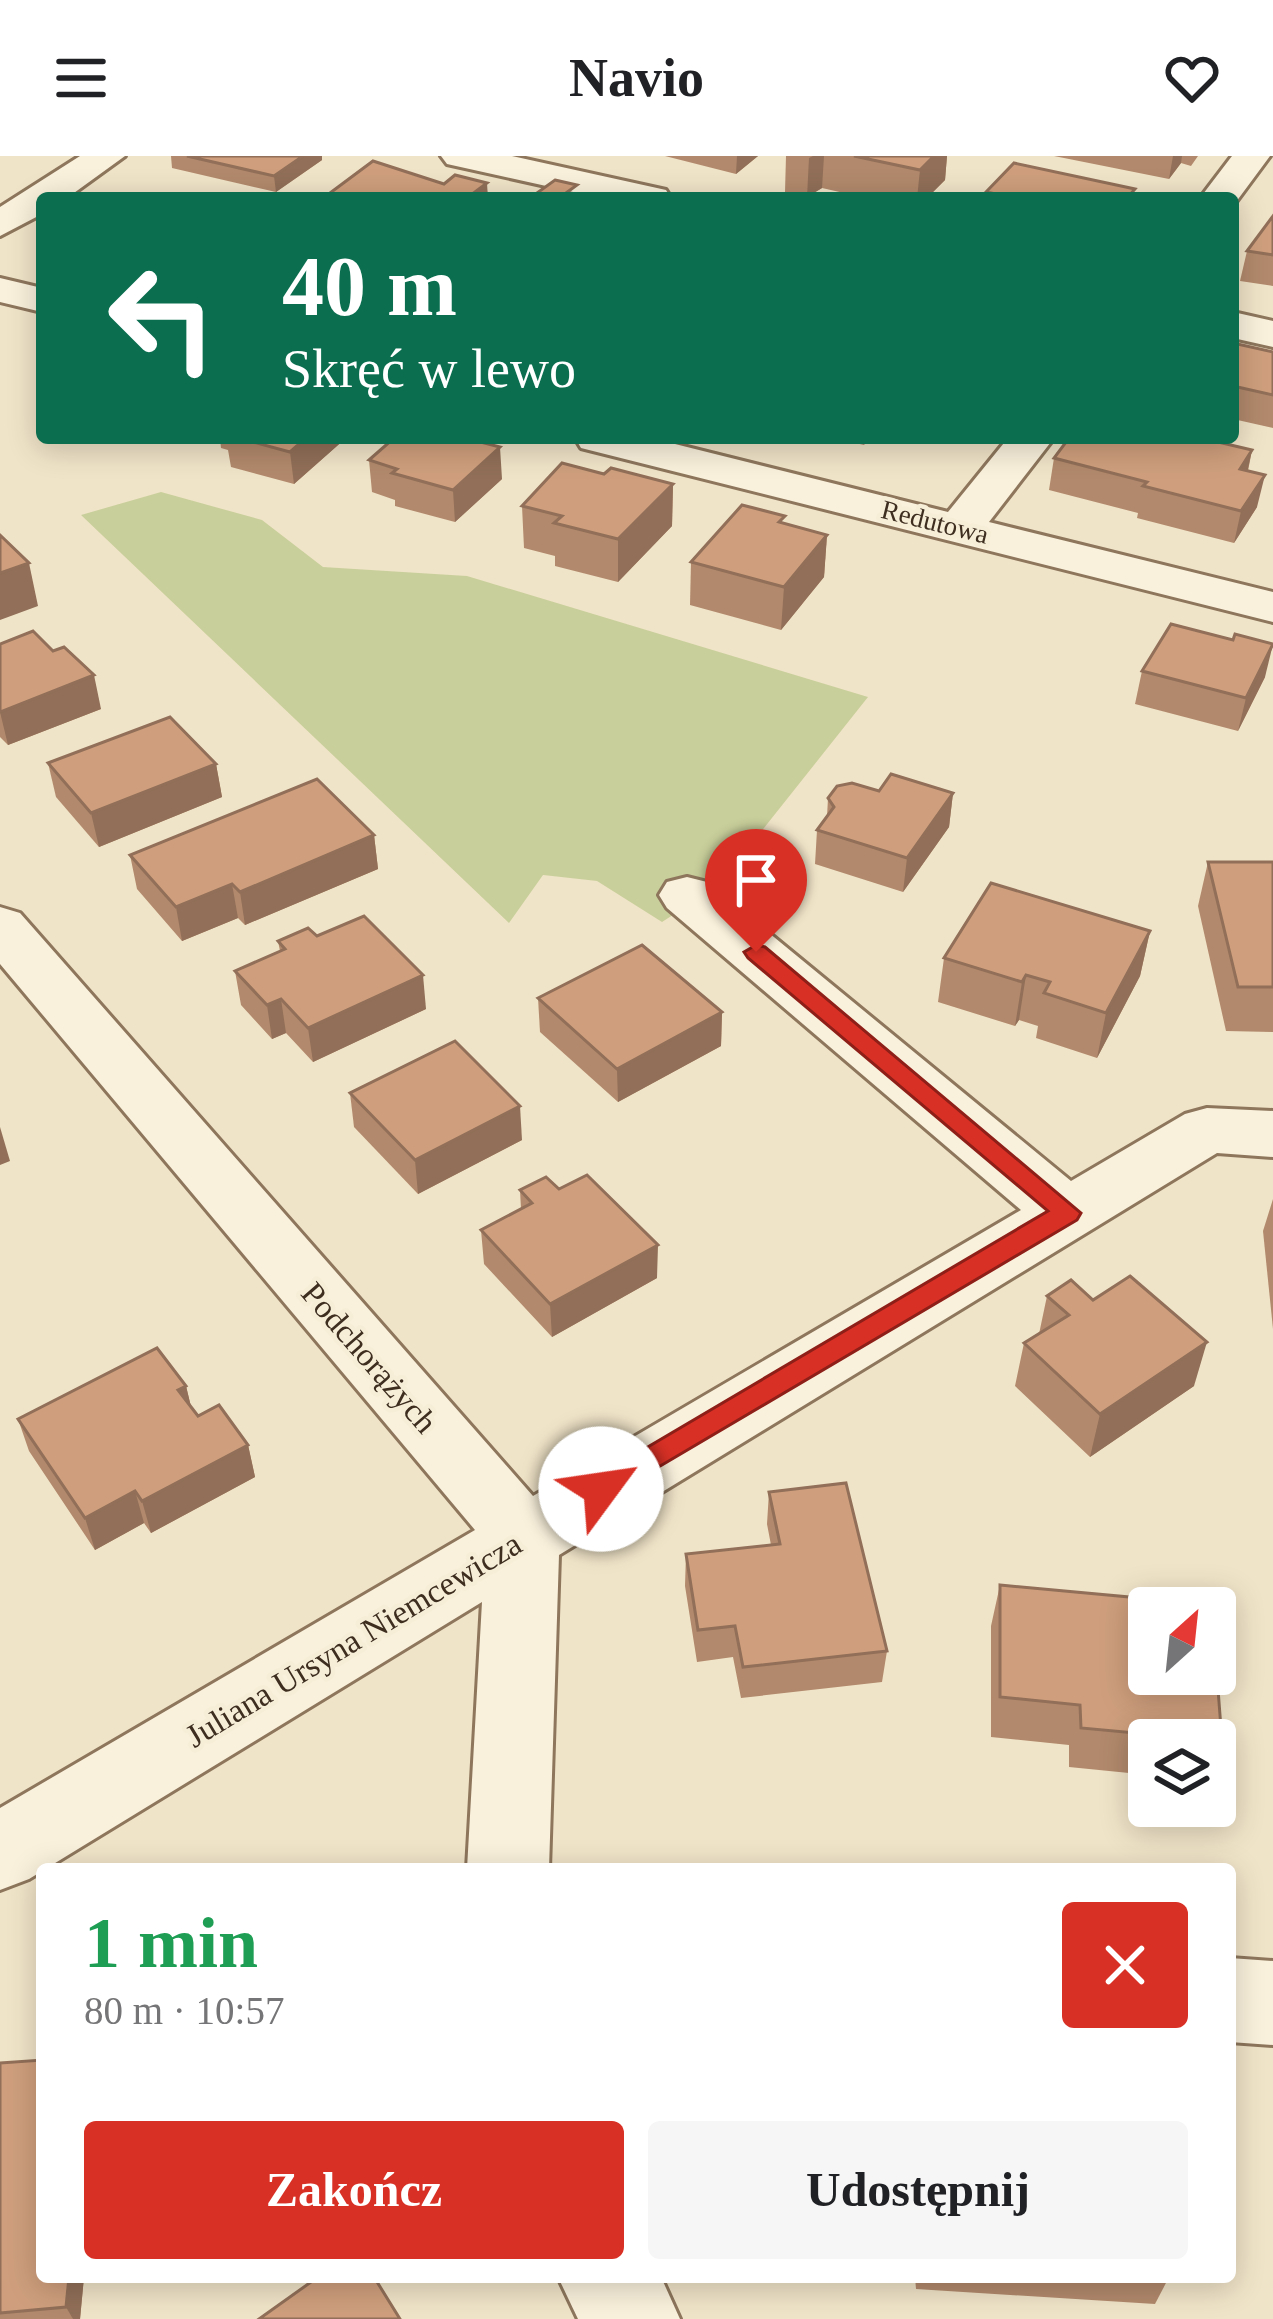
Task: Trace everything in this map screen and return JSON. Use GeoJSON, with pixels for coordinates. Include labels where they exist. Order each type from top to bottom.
{"type":"FeatureCollection","features":[{"type":"Feature","properties":{"kind":"street"},"geometry":{"type":"LineString","coordinates":[[50,192],[106,156]]}},
{"type":"Feature","properties":{"kind":"street"},"geometry":{"type":"LineString","coordinates":[[460,156],[625,192]]}},
{"type":"Feature","properties":{"kind":"street"},"geometry":{"type":"LineString","coordinates":[[1224,192],[1251,156]]}},
{"type":"Feature","properties":{"kind":"street"},"geometry":{"type":"LineString","coordinates":[[0,224],[36,201]]}},
{"type":"Feature","properties":{"kind":"street"},"geometry":{"type":"LineString","coordinates":[[0,290],[36,299]]}},
{"type":"Feature","properties":{"kind":"street"},"geometry":{"type":"LineString","coordinates":[[1239,326],[1273,334]]}},
{"type":"Feature","properties":{"kind":"street","name":"Redutowa"},"geometry":{"type":"LineString","coordinates":[[621,444],[1273,608]]}},
{"type":"Feature","properties":{"kind":"street"},"geometry":{"type":"LineString","coordinates":[[960,528],[1027,444]]}},
{"type":"Feature","properties":{"kind":"street"},"geometry":{"type":"LineString","coordinates":[[687,895],[1067,1213]]}},
{"type":"Feature","properties":{"kind":"street","name":"Podchorążych"},"geometry":{"type":"LineString","coordinates":[[0,926],[523,1535]]}},
{"type":"Feature","properties":{"kind":"street","name":"Juliana Ursyna Niemcewicza"},"geometry":{"type":"LineString","coordinates":[[0,1857],[523,1535],[1207,1130],[1273,1134]]}},
{"type":"Feature","properties":{"kind":"street"},"geometry":{"type":"LineString","coordinates":[[508,1863],[523,1535]]}},
{"type":"Feature","properties":{"kind":"street"},"geometry":{"type":"LineString","coordinates":[[0,1857],[36,1866]]}},
{"type":"Feature","properties":{"kind":"street"},"geometry":{"type":"LineString","coordinates":[[1236,2000],[1273,2003]]}},
{"type":"Feature","properties":{"kind":"street"},"geometry":{"type":"LineString","coordinates":[[609,2283],[633,2319]]}},
{"type":"Feature","properties":{"kind":"green space"},"geometry":{"type":"Polygon","coordinates":[[[161,492],[262,520],[323,567],[467,576],[868,697],[718,886],[662,922],[597,881],[543,875],[509,923],[81,515],[161,492]]]}},
{"type":"Feature","properties":{"kind":"building"},"geometry":{"type":"Polygon","coordinates":[[[187,156],[303,156],[274,176],[187,156]]]}},
{"type":"Feature","properties":{"kind":"building"},"geometry":{"type":"Polygon","coordinates":[[[854,156],[934,156],[920,170],[854,156]]]}},
{"type":"Feature","properties":{"kind":"building"},"geometry":{"type":"Polygon","coordinates":[[[373,161],[444,184],[455,175],[487,183],[475,192],[331,192],[373,161]]]}},
{"type":"Feature","properties":{"kind":"building"},"geometry":{"type":"Polygon","coordinates":[[[1014,163],[1135,189],[1132,192],[986,192],[1014,163]]]}},
{"type":"Feature","properties":{"kind":"building"},"geometry":{"type":"Polygon","coordinates":[[[555,180],[577,185],[567,192],[538,192],[555,180]]]}},
{"type":"Feature","properties":{"kind":"building"},"geometry":{"type":"Polygon","coordinates":[[[1273,216],[1273,255],[1247,251],[1273,216]]]}},
{"type":"Feature","properties":{"kind":"building"},"geometry":{"type":"Polygon","coordinates":[[[1239,344],[1273,352],[1273,395],[1239,387],[1239,344]]]}},
{"type":"Feature","properties":{"kind":"building"},"geometry":{"type":"Polygon","coordinates":[[[260,444],[299,444],[290,452],[260,444]]]}},
{"type":"Feature","properties":{"kind":"building"},"geometry":{"type":"Polygon","coordinates":[[[387,444],[500,447],[453,490],[392,473],[397,469],[369,460],[387,444]]]}},
{"type":"Feature","properties":{"kind":"building"},"geometry":{"type":"Polygon","coordinates":[[[1064,444],[1226,444],[1252,450],[1240,469],[1265,475],[1241,511],[1054,458],[1064,444]]]}},
{"type":"Feature","properties":{"kind":"building"},"geometry":{"type":"Polygon","coordinates":[[[562,463],[604,474],[611,468],[673,484],[618,539],[554,523],[562,516],[522,506],[562,463]]]}},
{"type":"Feature","properties":{"kind":"building"},"geometry":{"type":"Polygon","coordinates":[[[742,505],[785,516],[779,522],[827,535],[784,587],[691,562],[742,505]]]}},
{"type":"Feature","properties":{"kind":"building"},"geometry":{"type":"Polygon","coordinates":[[[0,535],[29,563],[0,573],[0,535]]]}},
{"type":"Feature","properties":{"kind":"building"},"geometry":{"type":"Polygon","coordinates":[[[1171,624],[1233,640],[1235,634],[1273,644],[1246,698],[1142,671],[1171,624]]]}},
{"type":"Feature","properties":{"kind":"building"},"geometry":{"type":"Polygon","coordinates":[[[33,631],[53,651],[64,647],[94,675],[0,712],[0,644],[33,631]]]}},
{"type":"Feature","properties":{"kind":"building"},"geometry":{"type":"Polygon","coordinates":[[[170,717],[216,764],[91,813],[48,763],[170,717]]]}},
{"type":"Feature","properties":{"kind":"building"},"geometry":{"type":"Polygon","coordinates":[[[891,774],[953,793],[907,858],[817,830],[834,807],[828,798],[837,786],[852,783],[879,791],[891,774]]]}},
{"type":"Feature","properties":{"kind":"building"},"geometry":{"type":"Polygon","coordinates":[[[317,779],[374,835],[240,892],[232,884],[176,907],[130,855],[317,779]]]}},
{"type":"Feature","properties":{"kind":"building"},"geometry":{"type":"Polygon","coordinates":[[[1208,862],[1273,862],[1273,987],[1238,987],[1208,862]]]}},
{"type":"Feature","properties":{"kind":"building"},"geometry":{"type":"Polygon","coordinates":[[[991,883],[1150,931],[1106,1013],[1044,993],[1050,982],[1026,975],[1022,982],[944,958],[991,883]]]}},
{"type":"Feature","properties":{"kind":"building"},"geometry":{"type":"Polygon","coordinates":[[[364,916],[423,975],[308,1028],[281,999],[267,1005],[235,971],[285,949],[278,941],[308,928],[317,936],[364,916]]]}},
{"type":"Feature","properties":{"kind":"building"},"geometry":{"type":"Polygon","coordinates":[[[642,945],[722,1012],[617,1069],[538,998],[642,945]]]}},
{"type":"Feature","properties":{"kind":"building"},"geometry":{"type":"Polygon","coordinates":[[[455,1041],[520,1106],[415,1160],[350,1093],[455,1041]]]}},
{"type":"Feature","properties":{"kind":"building"},"geometry":{"type":"Polygon","coordinates":[[[587,1175],[658,1245],[550,1304],[481,1230],[532,1203],[520,1190],[546,1177],[559,1189],[587,1175]]]}},
{"type":"Feature","properties":{"kind":"building"},"geometry":{"type":"Polygon","coordinates":[[[1130,1276],[1207,1342],[1100,1414],[1024,1343],[1069,1315],[1047,1296],[1071,1280],[1093,1300],[1130,1276]]]}},
{"type":"Feature","properties":{"kind":"building"},"geometry":{"type":"Polygon","coordinates":[[[157,1348],[186,1386],[178,1390],[198,1416],[219,1405],[248,1445],[142,1501],[135,1491],[85,1518],[18,1419],[157,1348]]]}},
{"type":"Feature","properties":{"kind":"building"},"geometry":{"type":"Polygon","coordinates":[[[846,1483],[887,1651],[743,1667],[735,1626],[698,1630],[686,1554],[780,1544],[769,1492],[846,1483]]]}},
{"type":"Feature","properties":{"kind":"building"},"geometry":{"type":"Polygon","coordinates":[[[1000,1585],[1128,1597],[1128,1695],[1218,1695],[1220,1719],[1128,1719],[1128,1732],[1081,1728],[1080,1705],[1000,1697],[1000,1585]]]}},
{"type":"Feature","properties":{"kind":"building"},"geometry":{"type":"Polygon","coordinates":[[[36,2060],[36,2283],[68,2283],[66,2307],[0,2313],[0,2063],[36,2060]]]}},
{"type":"Feature","properties":{"kind":"building"},"geometry":{"type":"Polygon","coordinates":[[[310,2283],[378,2283],[400,2319],[259,2319],[310,2283]]]}},
{"type":"Feature","properties":{"kind":"route"},"geometry":{"type":"LineString","coordinates":[[601,1489],[1067,1213],[756,952]]}}]}
